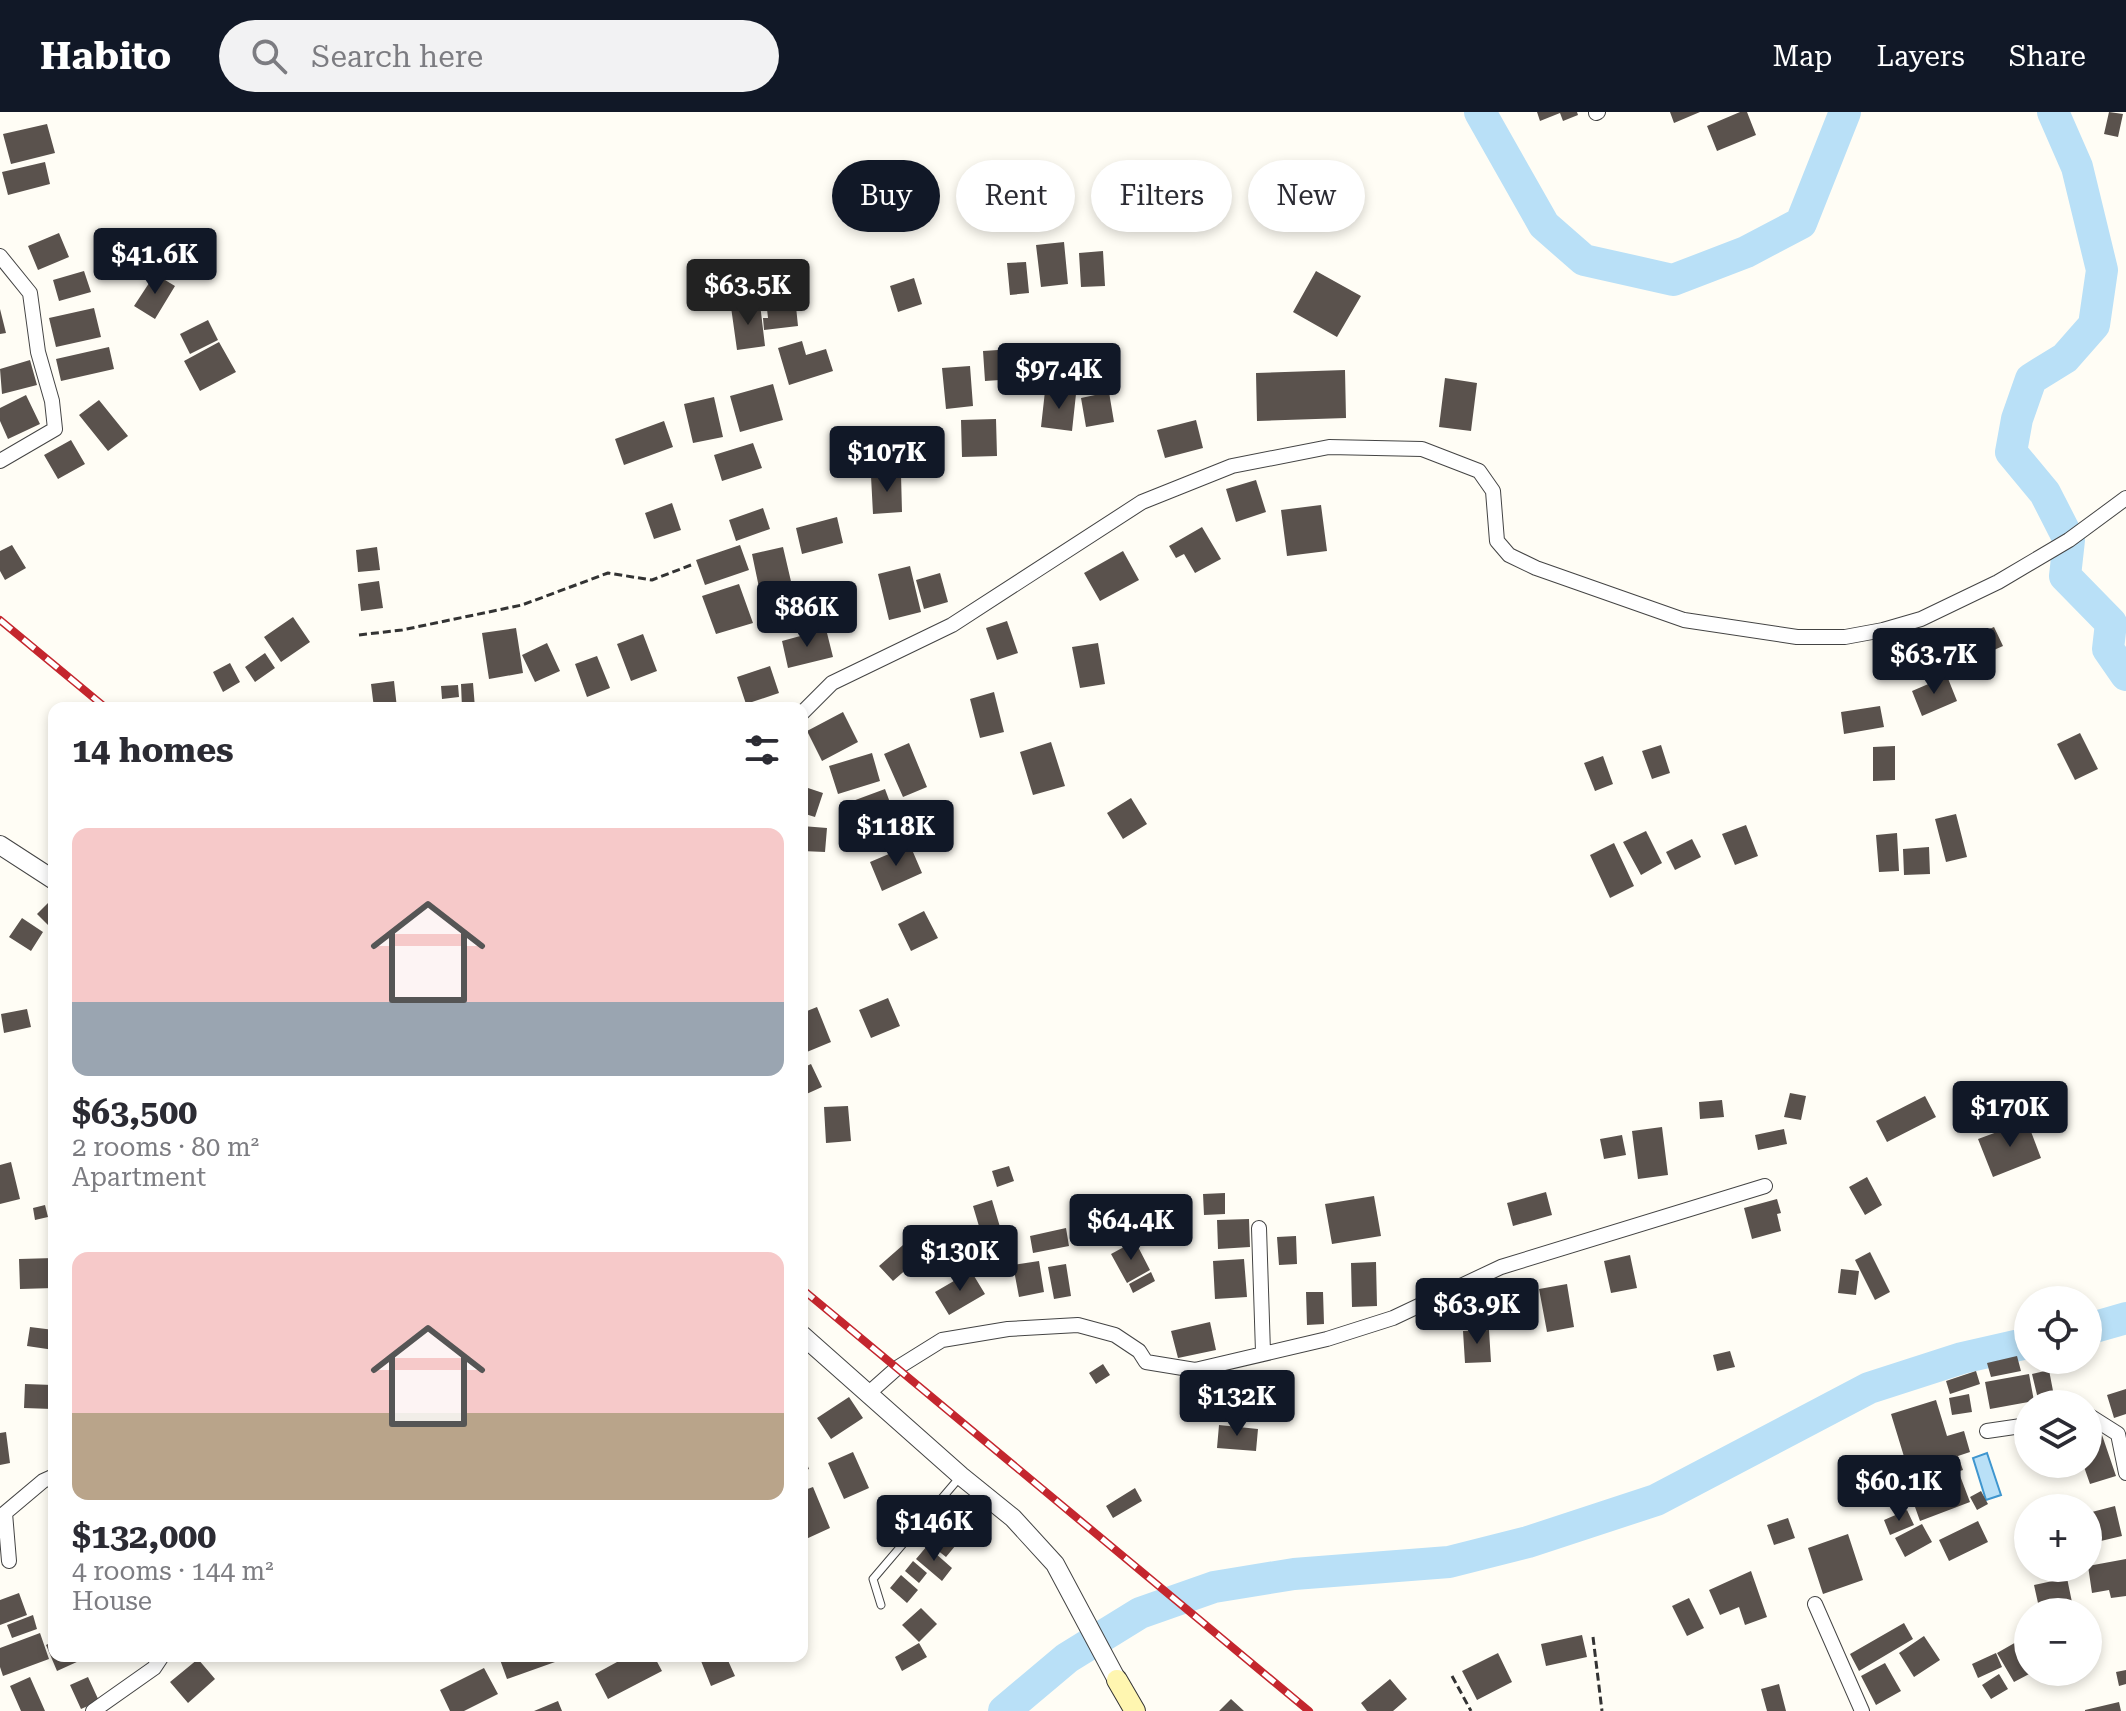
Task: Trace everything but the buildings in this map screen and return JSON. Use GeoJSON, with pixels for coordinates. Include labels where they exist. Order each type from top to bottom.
{"type":"FeatureCollection","features":[{"type":"Feature","properties":{"kind":"main road"},"geometry":{"type":"LineString","coordinates":[[1117,1680],[1135,1711]]}},
{"type":"Feature","properties":{"kind":"street"},"geometry":{"type":"LineString","coordinates":[[0,256],[30,293],[38,352],[52,401],[55,429],[0,461]]}},
{"type":"Feature","properties":{"kind":"street"},"geometry":{"type":"LineString","coordinates":[[808,707],[832,683],[952,625],[1142,502],[1232,466],[1329,447],[1422,449],[1479,471],[1493,491],[1497,541],[1509,555],[1536,568],[1684,620],[1797,637],[1845,637],[1921,619],[1998,582],[2069,540],[2126,498]]}},
{"type":"Feature","properties":{"kind":"street"},"geometry":{"type":"LineString","coordinates":[[0,845],[48,876]]}},
{"type":"Feature","properties":{"kind":"street"},"geometry":{"type":"LineString","coordinates":[[870,1392],[897,1368],[942,1340],[1008,1329],[1078,1325],[1115,1335],[1139,1351],[1146,1362],[1195,1370],[1327,1339],[1393,1318],[1501,1267],[1765,1186]]}},
{"type":"Feature","properties":{"kind":"street"},"geometry":{"type":"LineString","coordinates":[[1259,1228],[1263,1352]]}},
{"type":"Feature","properties":{"kind":"street"},"geometry":{"type":"LineString","coordinates":[[808,1340],[1013,1518],[1055,1564],[1117,1680]]}},
{"type":"Feature","properties":{"kind":"street"},"geometry":{"type":"LineString","coordinates":[[2102,1423],[2118,1434],[2126,1473]]}},
{"type":"Feature","properties":{"kind":"street"},"geometry":{"type":"LineString","coordinates":[[1987,1431],[2014,1427]]}},
{"type":"Feature","properties":{"kind":"street"},"geometry":{"type":"LineString","coordinates":[[9,1561],[5,1513],[48,1479]]}},
{"type":"Feature","properties":{"kind":"street"},"geometry":{"type":"LineString","coordinates":[[1815,1604],[1862,1711]]}},
{"type":"Feature","properties":{"kind":"street"},"geometry":{"type":"LineString","coordinates":[[93,1711],[158,1662]]}},
{"type":"Feature","properties":{"kind":"lane"},"geometry":{"type":"LineString","coordinates":[[881,1605],[873,1579],[961,1476]]}},
{"type":"Feature","properties":{"kind":"path"},"geometry":{"type":"LineString","coordinates":[[359,635],[402,630],[522,605],[608,573],[652,580],[691,565]]}},
{"type":"Feature","properties":{"kind":"path"},"geometry":{"type":"LineString","coordinates":[[1593,1637],[1602,1711]]}},
{"type":"Feature","properties":{"kind":"path"},"geometry":{"type":"LineString","coordinates":[[1452,1676],[1471,1711]]}},
{"type":"Feature","properties":{"kind":"water"},"geometry":{"type":"Polygon","coordinates":[[[1987,1453],[2001,1495],[1986,1500],[1973,1458],[1987,1453]]]}},
{"type":"Feature","properties":{"kind":"waterway"},"geometry":{"type":"LineString","coordinates":[[1480,112],[1544,225],[1584,260],[1673,280],[1746,252],[1801,223],[1845,112]]}},
{"type":"Feature","properties":{"kind":"waterway"},"geometry":{"type":"LineString","coordinates":[[2053,112],[2077,167],[2102,270],[2094,325],[2065,358],[2031,379],[2017,419],[2011,452],[2045,493],[2069,540],[2065,576],[2111,623],[2108,649],[2126,675]]}},
{"type":"Feature","properties":{"kind":"waterway"},"geometry":{"type":"LineString","coordinates":[[2102,1325],[2126,1318]]}},
{"type":"Feature","properties":{"kind":"waterway"},"geometry":{"type":"LineString","coordinates":[[1004,1711],[1067,1658],[1140,1613],[1214,1587],[1294,1574],[1449,1562],[1528,1542],[1656,1500],[1869,1388],[1962,1358],[2014,1346]]}},
{"type":"Feature","properties":{"kind":"railway"},"geometry":{"type":"LineString","coordinates":[[0,620],[99,702]]}},
{"type":"Feature","properties":{"kind":"railway"},"geometry":{"type":"LineString","coordinates":[[808,1294],[1309,1711]]}}]}
